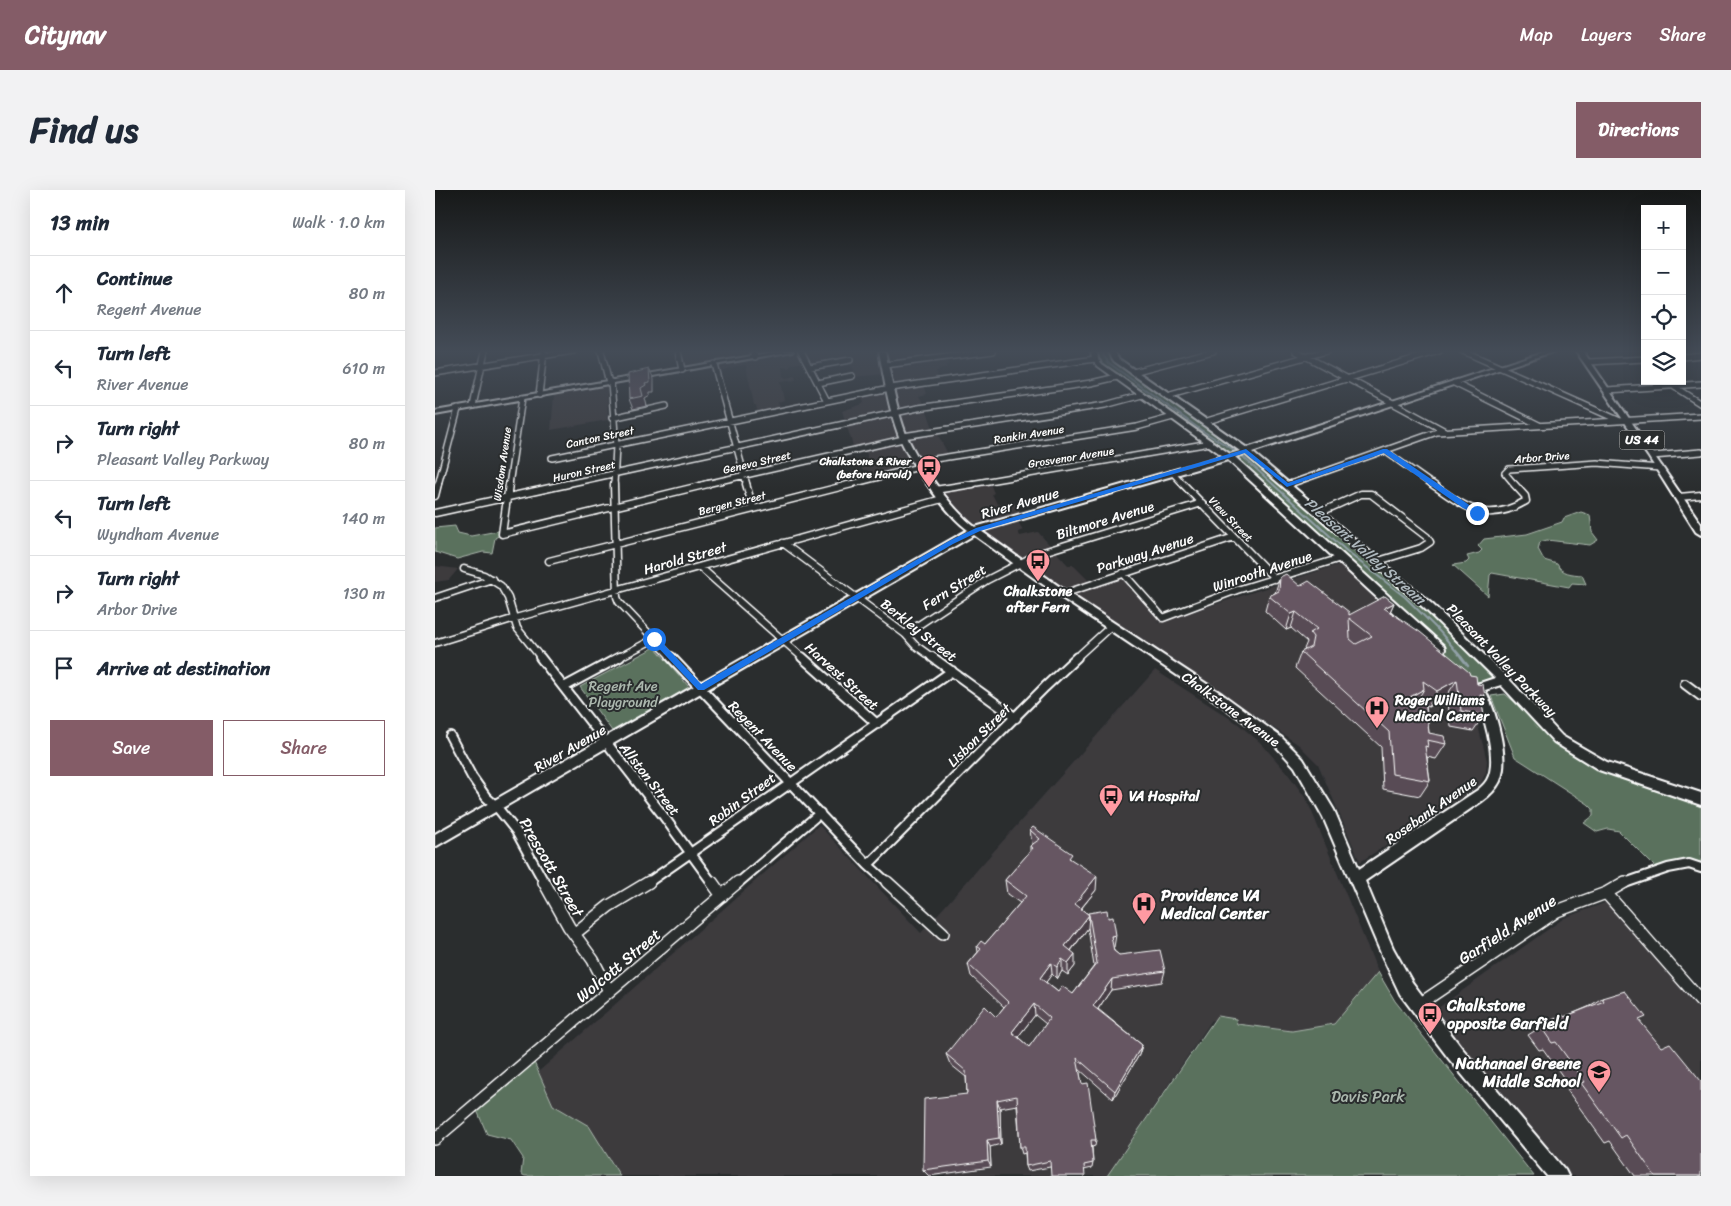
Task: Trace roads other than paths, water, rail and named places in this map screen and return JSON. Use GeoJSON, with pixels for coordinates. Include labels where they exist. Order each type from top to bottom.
{"type":"FeatureCollection","features":[{"type":"Feature","properties":{"kind":"main road","name":"US 44"},"geometry":{"type":"LineString","coordinates":[[1611,397],[1624,421],[1653,456],[1701,532]]}},
{"type":"Feature","properties":{"kind":"street"},"geometry":{"type":"LineString","coordinates":[[473,406],[475,397]]}},
{"type":"Feature","properties":{"kind":"street"},"geometry":{"type":"LineString","coordinates":[[435,413],[528,397]]}},
{"type":"Feature","properties":{"kind":"street","name":"Regent Avenue"},"geometry":{"type":"LineString","coordinates":[[611,397],[615,444],[614,474],[617,590],[619,602],[868,865],[943,933]]}},
{"type":"Feature","properties":{"kind":"street"},"geometry":{"type":"LineString","coordinates":[[723,397],[753,508]]}},
{"type":"Feature","properties":{"kind":"street"},"geometry":{"type":"LineString","coordinates":[[825,397],[827,401]]}},
{"type":"Feature","properties":{"kind":"street","name":"Canton Street"},"geometry":{"type":"LineString","coordinates":[[552,458],[846,397]]}},
{"type":"Feature","properties":{"kind":"street","name":"Chalkstone Avenue"},"geometry":{"type":"LineString","coordinates":[[893,397],[903,437],[918,465],[941,499],[974,532],[1063,594],[1218,697],[1277,740],[1299,762],[1329,814],[1388,954],[1405,988],[1461,1061],[1559,1176]]}},
{"type":"Feature","properties":{"kind":"street","name":"Huron Street"},"geometry":{"type":"LineString","coordinates":[[435,513],[897,412],[997,397]]}},
{"type":"Feature","properties":{"kind":"street","name":"Geneva Street"},"geometry":{"type":"LineString","coordinates":[[502,534],[903,437],[1105,405],[1135,397]]}},
{"type":"Feature","properties":{"kind":"street"},"geometry":{"type":"LineString","coordinates":[[1145,397],[1229,457],[1446,655]]}},
{"type":"Feature","properties":{"kind":"street","name":"Pleasant Valley Parkway"},"geometry":{"type":"LineString","coordinates":[[1168,397],[1246,451],[1427,606],[1503,680],[1545,726],[1573,750],[1603,766],[1701,798]]}},
{"type":"Feature","properties":{"kind":"street"},"geometry":{"type":"LineString","coordinates":[[1204,422],[1285,397]]}},
{"type":"Feature","properties":{"kind":"street"},"geometry":{"type":"LineString","coordinates":[[1382,397],[1445,431]]}},
{"type":"Feature","properties":{"kind":"street","name":"River Avenue"},"geometry":{"type":"LineString","coordinates":[[435,841],[951,543],[974,532],[1229,457],[1411,397]]}},
{"type":"Feature","properties":{"kind":"street"},"geometry":{"type":"LineString","coordinates":[[1482,397],[1540,426]]}},
{"type":"Feature","properties":{"kind":"street"},"geometry":{"type":"LineString","coordinates":[[1568,397],[1624,421]]}},
{"type":"Feature","properties":{"kind":"street"},"geometry":{"type":"LineString","coordinates":[[1690,397],[1701,404]]}},
{"type":"Feature","properties":{"kind":"street","name":"Wisdom Avenue"},"geometry":{"type":"LineString","coordinates":[[502,534],[522,398]]}},
{"type":"Feature","properties":{"kind":"street"},"geometry":{"type":"LineString","coordinates":[[613,418],[666,406]]}},
{"type":"Feature","properties":{"kind":"street"},"geometry":{"type":"LineString","coordinates":[[435,496],[458,409]]}},
{"type":"Feature","properties":{"kind":"street"},"geometry":{"type":"LineString","coordinates":[[1287,485],[1428,435],[1445,431],[1701,416]]}},
{"type":"Feature","properties":{"kind":"street","name":"Rankin Avenue"},"geometry":{"type":"LineString","coordinates":[[918,465],[1137,427],[1173,417]]}},
{"type":"Feature","properties":{"kind":"street","name":"Grosvenor Avenue"},"geometry":{"type":"LineString","coordinates":[[935,490],[1210,444]]}},
{"type":"Feature","properties":{"kind":"street","name":"Arbor Drive"},"geometry":{"type":"LineString","coordinates":[[1385,451],[1472,511],[1482,513],[1523,503],[1527,499],[1505,473],[1509,469],[1597,463],[1660,468]]}},
{"type":"Feature","properties":{"kind":"street"},"geometry":{"type":"LineString","coordinates":[[1653,456],[1701,452]]}},
{"type":"Feature","properties":{"kind":"street","name":"Bergen Street"},"geometry":{"type":"LineString","coordinates":[[549,561],[918,465]]}},
{"type":"Feature","properties":{"kind":"street","name":"View Street"},"geometry":{"type":"LineString","coordinates":[[1173,473],[1275,579]]}},
{"type":"Feature","properties":{"kind":"street"},"geometry":{"type":"LineString","coordinates":[[1319,513],[1361,494],[1371,494],[1427,537],[1430,542],[1428,546],[1375,562]]}},
{"type":"Feature","properties":{"kind":"street"},"geometry":{"type":"LineString","coordinates":[[1679,497],[1701,495]]}},
{"type":"Feature","properties":{"kind":"street","name":"Harold Street"},"geometry":{"type":"LineString","coordinates":[[435,643],[512,619],[941,499]]}},
{"type":"Feature","properties":{"kind":"street","name":"Biltmore Avenue"},"geometry":{"type":"LineString","coordinates":[[1017,562],[1039,553],[1201,503]]}},
{"type":"Feature","properties":{"kind":"street","name":"Parkway Avenue"},"geometry":{"type":"LineString","coordinates":[[1063,594],[1234,536]]}},
{"type":"Feature","properties":{"kind":"street","name":"Berkley Street"},"geometry":{"type":"LineString","coordinates":[[783,543],[905,634],[915,645],[1016,718]]}},
{"type":"Feature","properties":{"kind":"street","name":"Winrooth Avenue"},"geometry":{"type":"LineString","coordinates":[[1123,573],[1163,618],[1237,590],[1341,558]]}},
{"type":"Feature","properties":{"kind":"street","name":"Fern Street"},"geometry":{"type":"LineString","coordinates":[[905,634],[930,616],[1017,562]]}},
{"type":"Feature","properties":{"kind":"street","name":"Harvest Street"},"geometry":{"type":"LineString","coordinates":[[700,567],[877,724]]}},
{"type":"Feature","properties":{"kind":"street"},"geometry":{"type":"LineString","coordinates":[[464,568],[480,572],[492,579]]}},
{"type":"Feature","properties":{"kind":"street"},"geometry":{"type":"LineString","coordinates":[[435,598],[492,579]]}},
{"type":"Feature","properties":{"kind":"street","name":"Allston Street"},"geometry":{"type":"LineString","coordinates":[[492,579],[508,596],[512,619],[605,743],[628,769],[722,896]]}},
{"type":"Feature","properties":{"kind":"street","name":"Lisbon Street"},"geometry":{"type":"LineString","coordinates":[[868,865],[1045,687],[1111,626]]}},
{"type":"Feature","properties":{"kind":"street"},"geometry":{"type":"LineString","coordinates":[[564,687],[654,639]]}},
{"type":"Feature","properties":{"kind":"street","name":"Robin Street"},"geometry":{"type":"LineString","coordinates":[[574,934],[609,906],[661,875],[689,852],[738,821],[790,782],[952,672]]}},
{"type":"Feature","properties":{"kind":"street","name":"Rosebank Avenue"},"geometry":{"type":"LineString","coordinates":[[1356,879],[1433,828],[1490,786],[1497,771],[1497,759],[1484,699],[1476,685],[1503,680]]}},
{"type":"Feature","properties":{"kind":"street"},"geometry":{"type":"LineString","coordinates":[[1685,684],[1701,696]]}},
{"type":"Feature","properties":{"kind":"street","name":"Prescott Street"},"geometry":{"type":"LineString","coordinates":[[450,736],[485,797],[496,806],[516,831],[574,934],[593,960],[609,991]]}},
{"type":"Feature","properties":{"kind":"street","name":"Wolcott Street"},"geometry":{"type":"LineString","coordinates":[[435,1139],[820,813]]}},
{"type":"Feature","properties":{"kind":"street","name":"Garfield Avenue"},"geometry":{"type":"LineString","coordinates":[[1418,1005],[1557,911],[1606,893],[1629,880],[1669,868],[1689,864],[1701,868]]}},
{"type":"Feature","properties":{"kind":"street"},"geometry":{"type":"LineString","coordinates":[[1606,893],[1701,1001]]}},
{"type":"Feature","properties":{"kind":"waterway","name":"Pleasant Valley Stream"},"geometry":{"type":"LineString","coordinates":[[1156,397],[1201,430],[1234,450]]}},
{"type":"Feature","properties":{"kind":"waterway","name":"Pleasant Valley Stream"},"geometry":{"type":"LineString","coordinates":[[1243,457],[1351,555],[1405,597],[1440,632],[1462,658]]}},
{"type":"Feature","properties":{"kind":"waterway","name":"Pleasant Valley Stream"},"geometry":{"type":"LineString","coordinates":[[1461,657],[1468,666]]}},
{"type":"Feature","properties":{"kind":"place","name":"Chalkstone & River (before Harold)"},"geometry":{"type":"Point","coordinates":[929,488]}},
{"type":"Feature","properties":{"kind":"place","name":"Chalkstone after Fern"},"geometry":{"type":"Point","coordinates":[1038,582]}},
{"type":"Feature","properties":{"kind":"place","name":"Roger Williams Medical Center"},"geometry":{"type":"Point","coordinates":[1377,729]}},
{"type":"Feature","properties":{"kind":"place","name":"VA Hospital"},"geometry":{"type":"Point","coordinates":[1111,817]}},
{"type":"Feature","properties":{"kind":"place","name":"Providence VA Medical Center"},"geometry":{"type":"Point","coordinates":[1144,925]}},
{"type":"Feature","properties":{"kind":"place","name":"Chalkstone opposite Garfield"},"geometry":{"type":"Point","coordinates":[1430,1035]}},
{"type":"Feature","properties":{"kind":"place","name":"Nathanael Greene Middle School"},"geometry":{"type":"Point","coordinates":[1599,1093]}},
{"type":"Feature","properties":{"kind":"park label","name":"Regent Ave Playground"},"geometry":{"type":"Point","coordinates":[623,694]}},
{"type":"Feature","properties":{"kind":"park label","name":"Davis Park"},"geometry":{"type":"Point","coordinates":[1368,1096]}}]}
